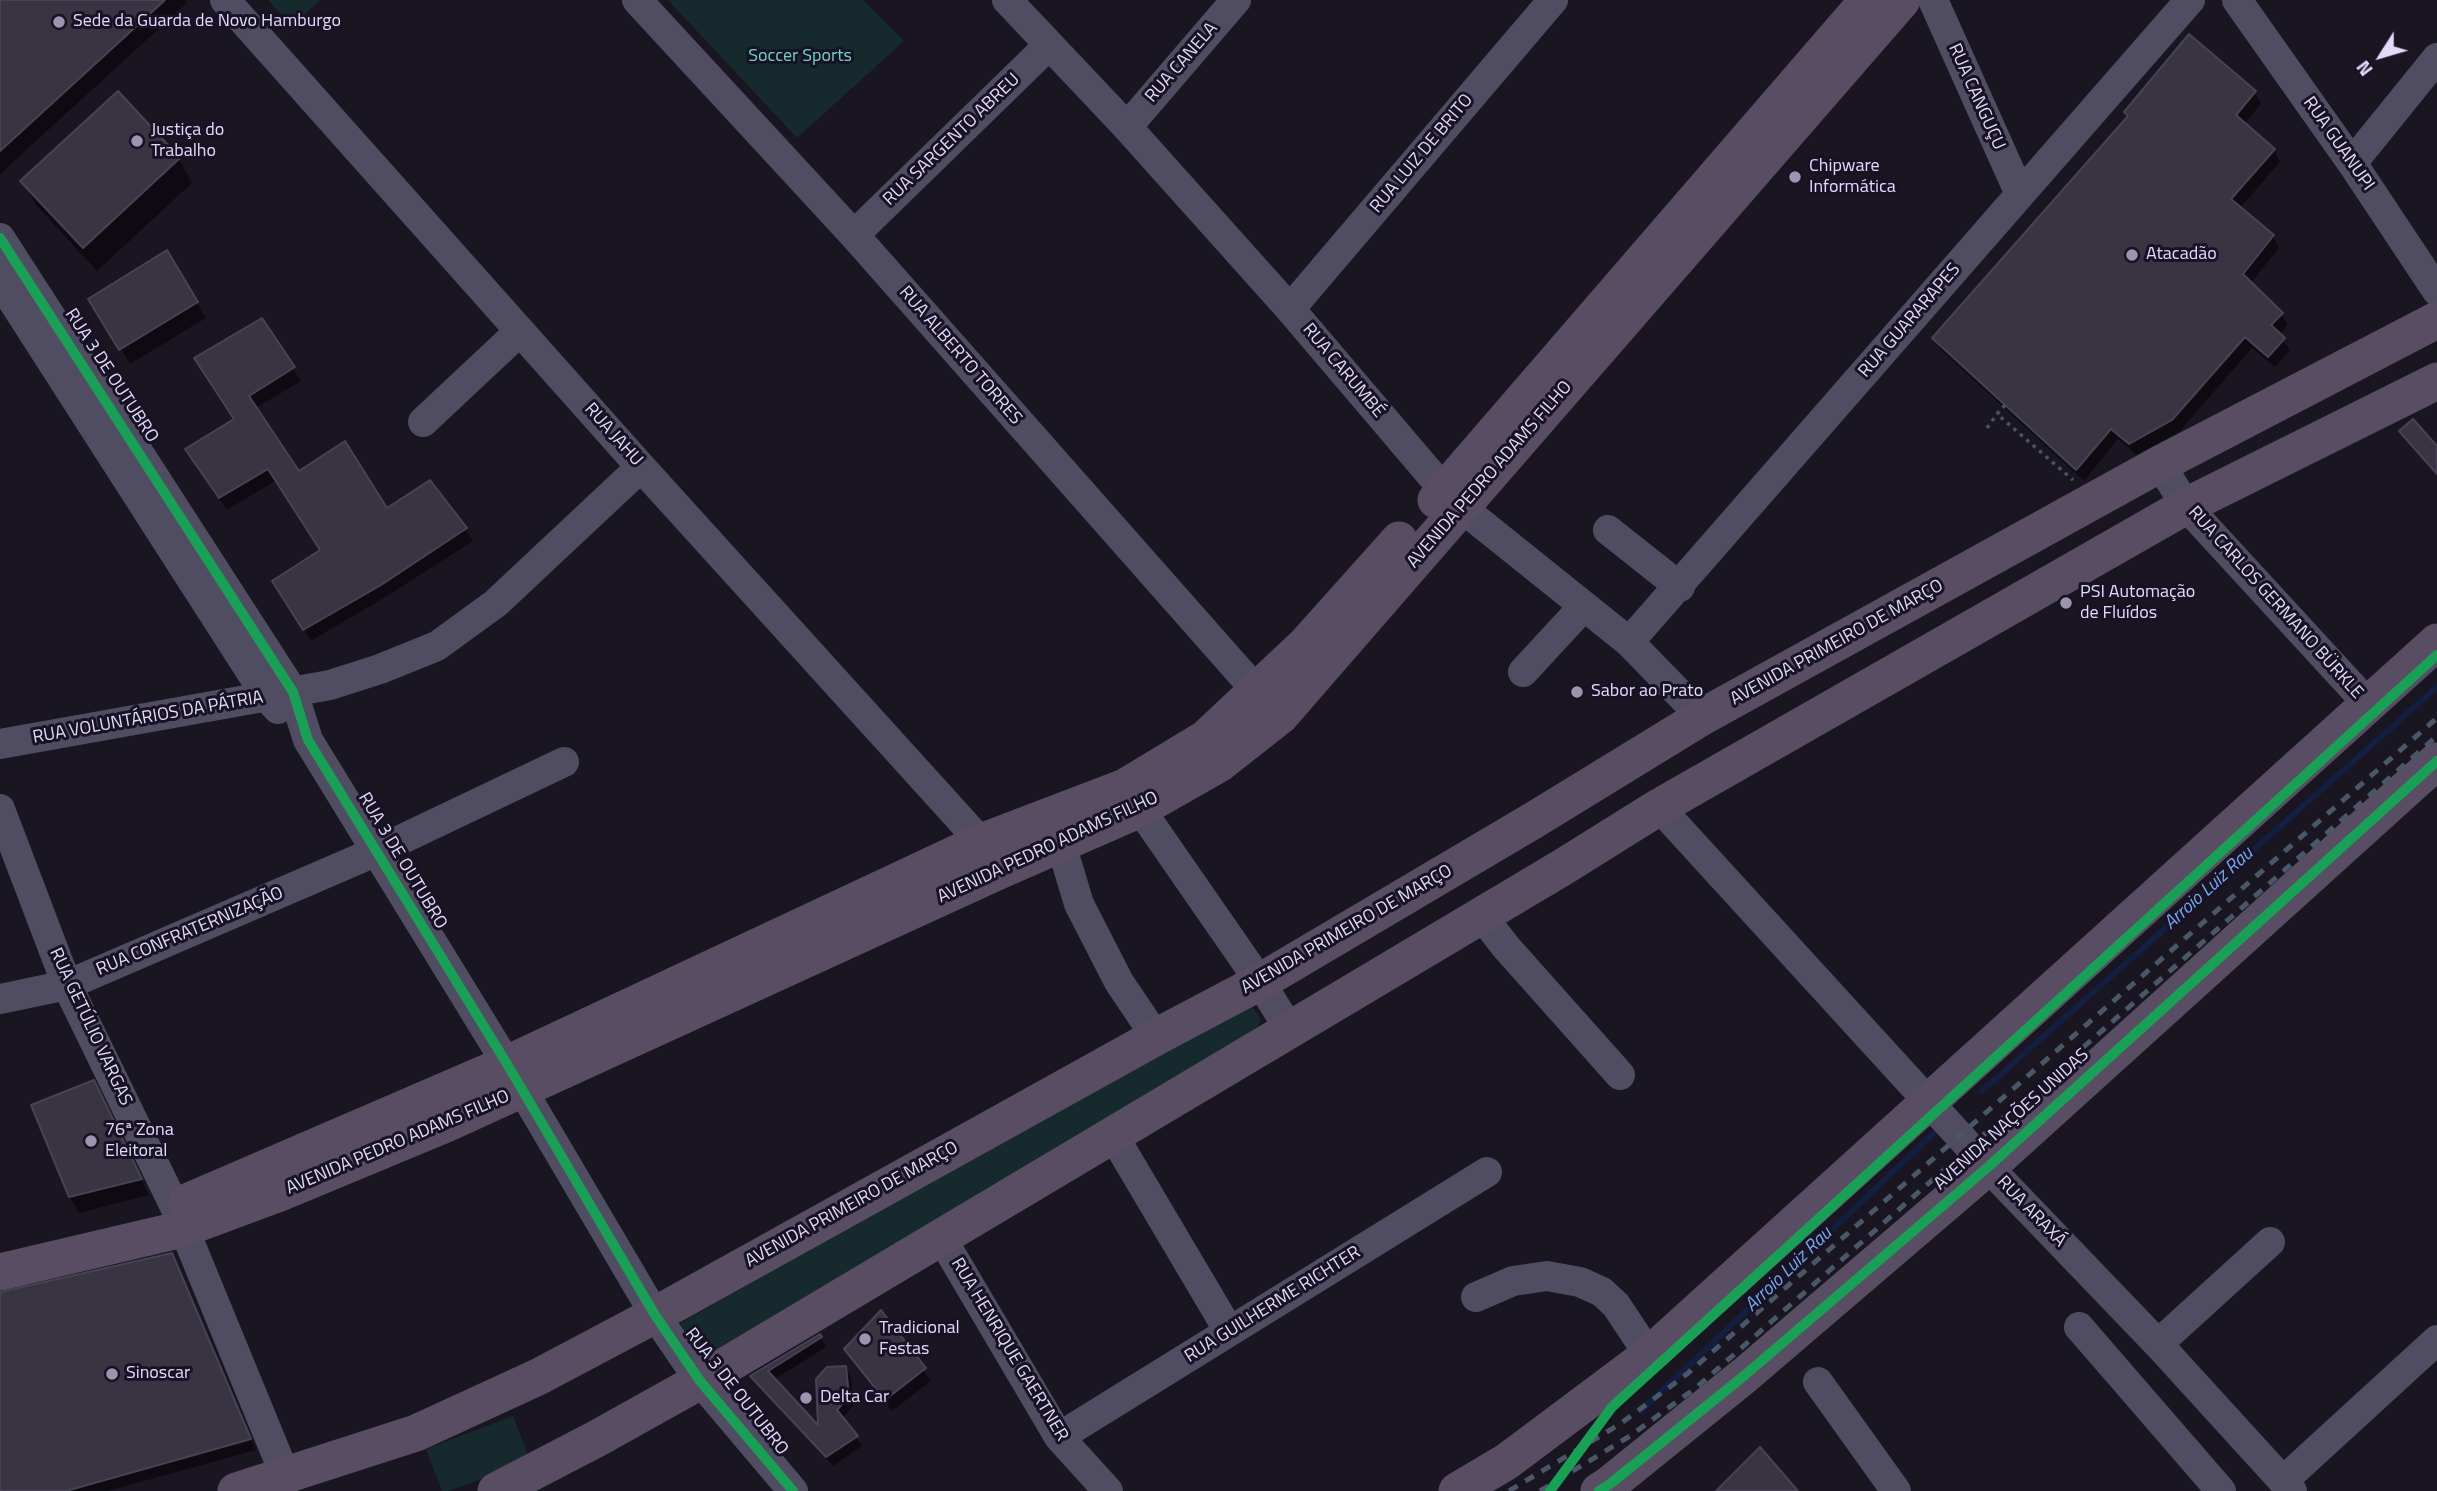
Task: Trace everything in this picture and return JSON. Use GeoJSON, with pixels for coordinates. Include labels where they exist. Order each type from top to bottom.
{"type":"FeatureCollection","features":[{"type":"Feature","properties":{"kind":"main road","name":"AVENIDA PEDRO ADAMS FILHO"},"geometry":{"type":"LineString","coordinates":[[0,1272],[179,1218],[514,1077],[990,856],[1132,798],[1206,737],[1268,704],[1453,499],[1881,4]]}},
{"type":"Feature","properties":{"kind":"main road","name":"AVENIDA PRIMEIRO DE MARÇO"},"geometry":{"type":"LineString","coordinates":[[236,1491],[416,1433],[538,1377],[655,1315],[1260,982],[1702,717],[2160,464],[2437,320]]}},
{"type":"Feature","properties":{"kind":"main road"},"geometry":{"type":"LineString","coordinates":[[496,1491],[596,1440],[700,1381],[1482,916],[1659,807],[2186,506],[2437,382]]}},
{"type":"Feature","properties":{"kind":"main road"},"geometry":{"type":"LineString","coordinates":[[1457,1491],[1506,1462],[1649,1355],[2437,642]]}},
{"type":"Feature","properties":{"kind":"main road"},"geometry":{"type":"LineString","coordinates":[[1785,672],[1814,719]]}},
{"type":"Feature","properties":{"kind":"main road"},"geometry":{"type":"LineString","coordinates":[[1702,717],[1712,744],[1713,763],[1706,781]]}},
{"type":"Feature","properties":{"kind":"main road","name":"AVENIDA NAÇÕES UNIDAS"},"geometry":{"type":"LineString","coordinates":[[1599,1491],[1745,1375],[1988,1167],[2433,772]]}},
{"type":"Feature","properties":{"kind":"main road"},"geometry":{"type":"LineString","coordinates":[[1534,820],[1563,867]]}},
{"type":"Feature","properties":{"kind":"main road","name":"AVENIDA PEDRO ADAMS FILHO"},"geometry":{"type":"LineString","coordinates":[[0,1246],[179,1218]]}},
{"type":"Feature","properties":{"kind":"street","name":"RUA JAHU"},"geometry":{"type":"LineString","coordinates":[[225,0],[990,856]]}},
{"type":"Feature","properties":{"kind":"street","name":"RUA ALBERTO TORRES"},"geometry":{"type":"LineString","coordinates":[[637,0],[854,235],[1268,704]]}},
{"type":"Feature","properties":{"kind":"street","name":"RUA CARUMBÉ"},"geometry":{"type":"LineString","coordinates":[[1007,0],[1127,127],[1290,309],[1453,499],[1629,642],[1702,717]]}},
{"type":"Feature","properties":{"kind":"street","name":"RUA CANELA"},"geometry":{"type":"LineString","coordinates":[[1127,127],[1236,0]]}},
{"type":"Feature","properties":{"kind":"street","name":"RUA LUIZ DE BRITO"},"geometry":{"type":"LineString","coordinates":[[1290,309],[1553,0]]}},
{"type":"Feature","properties":{"kind":"street","name":"RUA CANGUÇU"},"geometry":{"type":"LineString","coordinates":[[1933,0],[2020,194]]}},
{"type":"Feature","properties":{"kind":"street","name":"RUA GUARARAPES"},"geometry":{"type":"LineString","coordinates":[[1629,642],[1680,587],[2190,0]]}},
{"type":"Feature","properties":{"kind":"street","name":"RUA GUANUPI"},"geometry":{"type":"LineString","coordinates":[[2236,0],[2352,163],[2437,291]]}},
{"type":"Feature","properties":{"kind":"street","name":"RUA SARGENTO ABREU"},"geometry":{"type":"LineString","coordinates":[[854,235],[1049,46]]}},
{"type":"Feature","properties":{"kind":"street"},"geometry":{"type":"LineString","coordinates":[[2352,163],[2437,58]]}},
{"type":"Feature","properties":{"kind":"street","name":"RUA 3 DE OUTUBRO"},"geometry":{"type":"LineString","coordinates":[[0,238],[6,274],[127,455],[280,694],[514,1077],[655,1315],[700,1381],[793,1491]]}},
{"type":"Feature","properties":{"kind":"street"},"geometry":{"type":"LineString","coordinates":[[423,422],[520,331]]}},
{"type":"Feature","properties":{"kind":"street","name":"RUA CARLOS GERMANO BÜRKLE"},"geometry":{"type":"LineString","coordinates":[[2160,464],[2186,506],[2369,705]]}},
{"type":"Feature","properties":{"kind":"street","name":"RUA VOLUNTÁRIOS DA PÁTRIA"},"geometry":{"type":"LineString","coordinates":[[0,744],[330,685],[437,646],[496,603],[641,467]]}},
{"type":"Feature","properties":{"kind":"street"},"geometry":{"type":"LineString","coordinates":[[1608,530],[1680,587]]}},
{"type":"Feature","properties":{"kind":"street"},"geometry":{"type":"LineString","coordinates":[[1524,673],[1584,606]]}},
{"type":"Feature","properties":{"kind":"street","name":"RUA CONFRATERNIZAÇÃO"},"geometry":{"type":"LineString","coordinates":[[0,999],[67,985],[375,852],[564,762]]}},
{"type":"Feature","properties":{"kind":"street"},"geometry":{"type":"LineString","coordinates":[[1132,798],[1260,982],[1290,1030]]}},
{"type":"Feature","properties":{"kind":"street","name":"RUA ARAXÁ"},"geometry":{"type":"LineString","coordinates":[[1659,807],[1988,1167],[2288,1486]]}},
{"type":"Feature","properties":{"kind":"street","name":"RUA GETÚLIO VARGAS"},"geometry":{"type":"LineString","coordinates":[[0,809],[67,985],[179,1218],[285,1475]]}},
{"type":"Feature","properties":{"kind":"street"},"geometry":{"type":"LineString","coordinates":[[1055,830],[1079,904],[1119,982],[1156,1037]]}},
{"type":"Feature","properties":{"kind":"street"},"geometry":{"type":"LineString","coordinates":[[1482,916],[1506,947],[1620,1075]]}},
{"type":"Feature","properties":{"kind":"street"},"geometry":{"type":"LineString","coordinates":[[1114,1135],[1229,1331]]}},
{"type":"Feature","properties":{"kind":"street","name":"RUA GUILHERME RICHTER"},"geometry":{"type":"LineString","coordinates":[[1059,1437],[1487,1172]]}},
{"type":"Feature","properties":{"kind":"street","name":"RUA HENRIQUE GAERTNER"},"geometry":{"type":"LineString","coordinates":[[941,1237],[1059,1437],[1108,1491]]}},
{"type":"Feature","properties":{"kind":"street"},"geometry":{"type":"LineString","coordinates":[[2158,1345],[2270,1242]]}},
{"type":"Feature","properties":{"kind":"street"},"geometry":{"type":"LineString","coordinates":[[1476,1297],[1513,1281],[1547,1276],[1580,1282],[1602,1292],[1616,1305],[1649,1355]]}},
{"type":"Feature","properties":{"kind":"street"},"geometry":{"type":"LineString","coordinates":[[2079,1327],[2221,1491]]}},
{"type":"Feature","properties":{"kind":"street"},"geometry":{"type":"LineString","coordinates":[[2288,1486],[2433,1352]]}},
{"type":"Feature","properties":{"kind":"street"},"geometry":{"type":"LineString","coordinates":[[1818,1382],[1896,1491]]}},
{"type":"Feature","properties":{"kind":"path"},"geometry":{"type":"LineString","coordinates":[[1987,428],[2005,405]]}},
{"type":"Feature","properties":{"kind":"path"},"geometry":{"type":"LineString","coordinates":[[1997,414],[2096,499]]}},
{"type":"Feature","properties":{"kind":"green space"},"geometry":{"type":"Polygon","coordinates":[[[268,0],[320,0],[292,27],[268,0]]]}},
{"type":"Feature","properties":{"kind":"green space","name":"Soccer Sports"},"geometry":{"type":"Polygon","coordinates":[[[668,0],[863,0],[904,41],[797,138],[668,0]]]}},
{"type":"Feature","properties":{"kind":"green space"},"geometry":{"type":"Polygon","coordinates":[[[1250,1003],[1261,1019],[1257,1029],[702,1368],[674,1327],[1236,1004],[1250,1003]]]}},
{"type":"Feature","properties":{"kind":"green space"},"geometry":{"type":"Polygon","coordinates":[[[513,1416],[530,1460],[449,1491],[442,1491],[426,1449],[513,1416]]]}},
{"type":"Feature","properties":{"kind":"building"},"geometry":{"type":"Polygon","coordinates":[[[0,0],[165,0],[0,151],[0,0]]]}},
{"type":"Feature","properties":{"kind":"building","name":"Atacadão"},"geometry":{"type":"Polygon","coordinates":[[[2189,34],[2256,91],[2236,115],[2275,149],[2231,199],[2274,235],[2243,274],[2283,313],[2271,325],[2285,338],[2268,357],[2245,337],[2172,420],[2129,444],[2111,429],[2076,470],[1932,338],[2128,116],[2124,112],[2189,34]]]}},
{"type":"Feature","properties":{"kind":"building"},"geometry":{"type":"Polygon","coordinates":[[[118,91],[180,158],[83,248],[20,181],[118,91]]]}},
{"type":"Feature","properties":{"kind":"building"},"geometry":{"type":"Polygon","coordinates":[[[167,250],[198,302],[119,350],[88,299],[167,250]]]}},
{"type":"Feature","properties":{"kind":"building"},"geometry":{"type":"Polygon","coordinates":[[[262,318],[295,367],[249,396],[299,471],[345,441],[387,508],[430,480],[467,528],[381,585],[303,630],[272,581],[320,550],[268,469],[219,498],[185,449],[234,419],[194,358],[262,318]]]}},
{"type":"Feature","properties":{"kind":"building"},"geometry":{"type":"Polygon","coordinates":[[[2413,419],[2437,446],[2437,474],[2399,431],[2413,419]]]}},
{"type":"Feature","properties":{"kind":"building","name":"76ª Zona Eleitoral"},"geometry":{"type":"Polygon","coordinates":[[[94,1080],[142,1179],[69,1197],[31,1105],[94,1080]]]}},
{"type":"Feature","properties":{"kind":"building","name":"Sinoscar"},"geometry":{"type":"Polygon","coordinates":[[[172,1253],[251,1439],[66,1491],[0,1491],[0,1292],[172,1253]]]}},
{"type":"Feature","properties":{"kind":"building"},"geometry":{"type":"Polygon","coordinates":[[[881,1310],[926,1368],[885,1400],[844,1349],[881,1310]]]}},
{"type":"Feature","properties":{"kind":"building"},"geometry":{"type":"Polygon","coordinates":[[[820,1334],[822,1337],[768,1371],[818,1425],[816,1379],[827,1367],[846,1366],[849,1396],[837,1410],[858,1436],[826,1457],[750,1376],[820,1334]]]}},
{"type":"Feature","properties":{"kind":"building"},"geometry":{"type":"Polygon","coordinates":[[[1760,1447],[1798,1491],[1716,1491],[1760,1447]]]}},
{"type":"Feature","properties":{"kind":"waterway","name":"Arroio Luiz Rau"},"geometry":{"type":"LineString","coordinates":[[1982,1091],[2437,687]]}},
{"type":"Feature","properties":{"kind":"waterway","name":"Arroio Luiz Rau"},"geometry":{"type":"LineString","coordinates":[[1641,1411],[1938,1129]]}},
{"type":"Feature","properties":{"kind":"railway"},"geometry":{"type":"LineString","coordinates":[[1509,1491],[1620,1424],[1687,1374],[2437,718]]}},
{"type":"Feature","properties":{"kind":"railway"},"geometry":{"type":"LineString","coordinates":[[1540,1491],[1630,1436],[1697,1387],[2437,736]]}},
{"type":"Feature","properties":{"kind":"cycle path"},"geometry":{"type":"LineString","coordinates":[[0,238],[293,692],[308,740],[507,1064],[655,1315],[700,1381],[793,1491]]}},
{"type":"Feature","properties":{"kind":"cycle path"},"geometry":{"type":"LineString","coordinates":[[1550,1491],[1612,1407],[2437,655]]}},
{"type":"Feature","properties":{"kind":"cycle path"},"geometry":{"type":"LineString","coordinates":[[1599,1491],[1745,1375],[1988,1167],[2437,761]]}},
{"type":"Feature","properties":{"kind":"place","name":"Sede da Guarda de Novo Hamburgo"},"geometry":{"type":"Point","coordinates":[59,22]}},
{"type":"Feature","properties":{"kind":"place","name":"Justiça do Trabalho"},"geometry":{"type":"Point","coordinates":[137,141]}},
{"type":"Feature","properties":{"kind":"place","name":"Chipware Informática"},"geometry":{"type":"Point","coordinates":[1795,177]}},
{"type":"Feature","properties":{"kind":"place","name":"Atacadão"},"geometry":{"type":"Point","coordinates":[2132,255]}},
{"type":"Feature","properties":{"kind":"place","name":"PSI Automação de Fluídos"},"geometry":{"type":"Point","coordinates":[2066,603]}},
{"type":"Feature","properties":{"kind":"place","name":"Sabor ao Prato"},"geometry":{"type":"Point","coordinates":[1577,692]}},
{"type":"Feature","properties":{"kind":"place","name":"76ª Zona Eleitoral"},"geometry":{"type":"Point","coordinates":[91,1141]}},
{"type":"Feature","properties":{"kind":"place","name":"Tradicional Festas"},"geometry":{"type":"Point","coordinates":[865,1339]}},
{"type":"Feature","properties":{"kind":"place","name":"Sinoscar"},"geometry":{"type":"Point","coordinates":[112,1374]}},
{"type":"Feature","properties":{"kind":"place","name":"Delta Car"},"geometry":{"type":"Point","coordinates":[806,1398]}}]}
